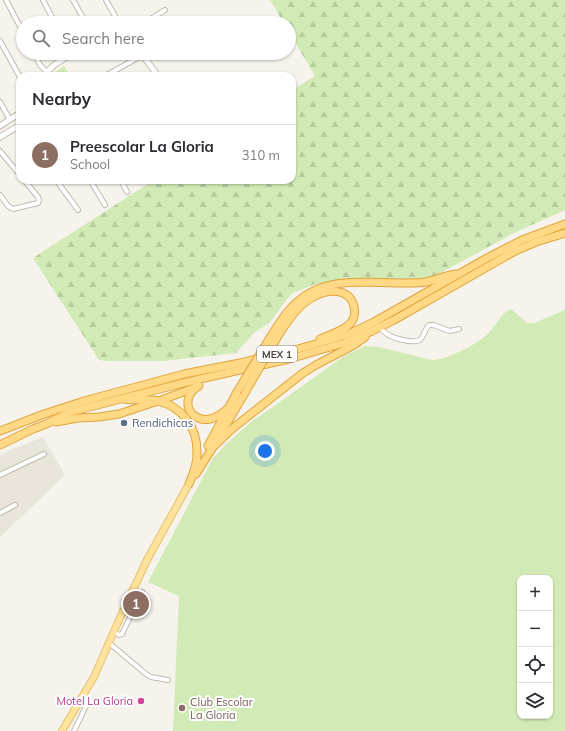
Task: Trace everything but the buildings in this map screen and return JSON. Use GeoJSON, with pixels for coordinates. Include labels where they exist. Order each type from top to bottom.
{"type":"FeatureCollection","features":[{"type":"Feature","properties":{"kind":"highway","name":"MEX 1"},"geometry":{"type":"LineString","coordinates":[[0,432],[44,414],[84,401],[184,374],[240,363],[333,339],[364,327],[522,240],[565,224]]}},
{"type":"Feature","properties":{"kind":"highway","name":"MEX 1"},"geometry":{"type":"LineString","coordinates":[[0,445],[33,428],[46,424],[70,412],[186,382],[317,352],[344,343],[372,331],[441,294],[515,251],[536,242],[565,233]]}},
{"type":"Feature","properties":{"kind":"highway"},"geometry":{"type":"LineString","coordinates":[[213,447],[246,391],[284,316],[307,294],[334,283],[424,282],[460,273]]}},
{"type":"Feature","properties":{"kind":"highway"},"geometry":{"type":"LineString","coordinates":[[189,484],[195,469],[237,392],[275,336],[303,303],[314,296],[328,291],[344,293],[353,304],[355,310],[352,322],[343,329],[298,349]]}},
{"type":"Feature","properties":{"kind":"highway"},"geometry":{"type":"LineString","coordinates":[[189,484],[203,454],[234,428],[303,373],[316,364],[360,341],[372,331]]}},
{"type":"Feature","properties":{"kind":"highway"},"geometry":{"type":"LineString","coordinates":[[217,375],[192,391],[189,395],[189,407],[192,413],[197,417],[209,419],[214,418],[230,407]]}},
{"type":"Feature","properties":{"kind":"highway"},"geometry":{"type":"LineString","coordinates":[[46,424],[78,418],[118,414],[199,386]]}},
{"type":"Feature","properties":{"kind":"highway"},"geometry":{"type":"LineString","coordinates":[[120,399],[159,401],[178,409],[193,429],[196,442],[203,454]]}},
{"type":"Feature","properties":{"kind":"main road"},"geometry":{"type":"LineString","coordinates":[[62,731],[94,677],[147,560],[189,484]]}},
{"type":"Feature","properties":{"kind":"street"},"geometry":{"type":"LineString","coordinates":[[6,0],[16,19]]}},
{"type":"Feature","properties":{"kind":"street"},"geometry":{"type":"LineString","coordinates":[[42,0],[51,16]]}},
{"type":"Feature","properties":{"kind":"street"},"geometry":{"type":"LineString","coordinates":[[73,0],[82,16]]}},
{"type":"Feature","properties":{"kind":"street"},"geometry":{"type":"LineString","coordinates":[[106,0],[115,16]]}},
{"type":"Feature","properties":{"kind":"street"},"geometry":{"type":"LineString","coordinates":[[156,16],[165,10]]}},
{"type":"Feature","properties":{"kind":"street"},"geometry":{"type":"LineString","coordinates":[[0,41],[17,72]]}},
{"type":"Feature","properties":{"kind":"street"},"geometry":{"type":"LineString","coordinates":[[38,60],[45,72]]}},
{"type":"Feature","properties":{"kind":"street"},"geometry":{"type":"LineString","coordinates":[[48,72],[61,60]]}},
{"type":"Feature","properties":{"kind":"street"},"geometry":{"type":"LineString","coordinates":[[112,72],[132,60]]}},
{"type":"Feature","properties":{"kind":"street"},"geometry":{"type":"LineString","coordinates":[[146,60],[155,72]]}},
{"type":"Feature","properties":{"kind":"street"},"geometry":{"type":"LineString","coordinates":[[0,102],[10,120]]}},
{"type":"Feature","properties":{"kind":"street"},"geometry":{"type":"LineString","coordinates":[[0,126],[16,116]]}},
{"type":"Feature","properties":{"kind":"street"},"geometry":{"type":"LineString","coordinates":[[0,137],[16,129]]}},
{"type":"Feature","properties":{"kind":"street"},"geometry":{"type":"LineString","coordinates":[[0,151],[16,170]]}},
{"type":"Feature","properties":{"kind":"street"},"geometry":{"type":"LineString","coordinates":[[0,195],[8,206],[13,209],[38,203],[38,197],[27,184]]}},
{"type":"Feature","properties":{"kind":"street"},"geometry":{"type":"LineString","coordinates":[[59,184],[78,210]]}},
{"type":"Feature","properties":{"kind":"street"},"geometry":{"type":"LineString","coordinates":[[92,184],[105,205]]}},
{"type":"Feature","properties":{"kind":"street"},"geometry":{"type":"LineString","coordinates":[[123,184],[127,192]]}},
{"type":"Feature","properties":{"kind":"street"},"geometry":{"type":"LineString","coordinates":[[379,327],[388,335],[416,342],[420,340],[426,327],[429,325],[450,331],[459,329]]}},
{"type":"Feature","properties":{"kind":"street"},"geometry":{"type":"LineString","coordinates":[[0,475],[44,454]]}},
{"type":"Feature","properties":{"kind":"street"},"geometry":{"type":"LineString","coordinates":[[0,512],[14,505]]}},
{"type":"Feature","properties":{"kind":"street"},"geometry":{"type":"LineString","coordinates":[[114,632],[119,635],[122,633],[142,592]]}},
{"type":"Feature","properties":{"kind":"street"},"geometry":{"type":"LineString","coordinates":[[109,643],[146,674],[151,677],[168,680]]}},
{"type":"Feature","properties":{"kind":"street"},"geometry":{"type":"LineString","coordinates":[[74,731],[88,702],[83,696]]}},
{"type":"Feature","properties":{"kind":"shaded area"},"geometry":{"type":"Polygon","coordinates":[[[43,437],[65,475],[0,537],[0,456],[8,451],[43,437]]]}},
{"type":"Feature","properties":{"kind":"green space"},"geometry":{"type":"Polygon","coordinates":[[[270,0],[565,0],[565,210],[514,233],[424,282],[332,285],[315,284],[291,294],[270,322],[254,333],[236,353],[163,361],[99,360],[33,258],[148,184],[296,184],[296,88],[315,76],[296,44],[296,16],[280,16],[270,0]]]}},
{"type":"Feature","properties":{"kind":"green space"},"geometry":{"type":"Polygon","coordinates":[[[64,66],[68,72],[55,72],[64,66]]]}},
{"type":"Feature","properties":{"kind":"green space"},"geometry":{"type":"Polygon","coordinates":[[[511,309],[527,323],[534,323],[565,310],[565,731],[173,731],[179,596],[148,582],[213,458],[226,444],[252,421],[344,356],[365,346],[379,347],[432,360],[447,357],[479,341],[493,328],[501,316],[511,309]]]}},
{"type":"Feature","properties":{"kind":"place","name":"Rendichicas"},"geometry":{"type":"Point","coordinates":[124,423]}},
{"type":"Feature","properties":{"kind":"place","name":"Preescolar La Gloria"},"geometry":{"type":"Point","coordinates":[136,604]}},
{"type":"Feature","properties":{"kind":"place","name":"Motel La Gloria"},"geometry":{"type":"Point","coordinates":[141,701]}},
{"type":"Feature","properties":{"kind":"place","name":"Club Escolar La Gloria"},"geometry":{"type":"Point","coordinates":[182,708]}}]}
